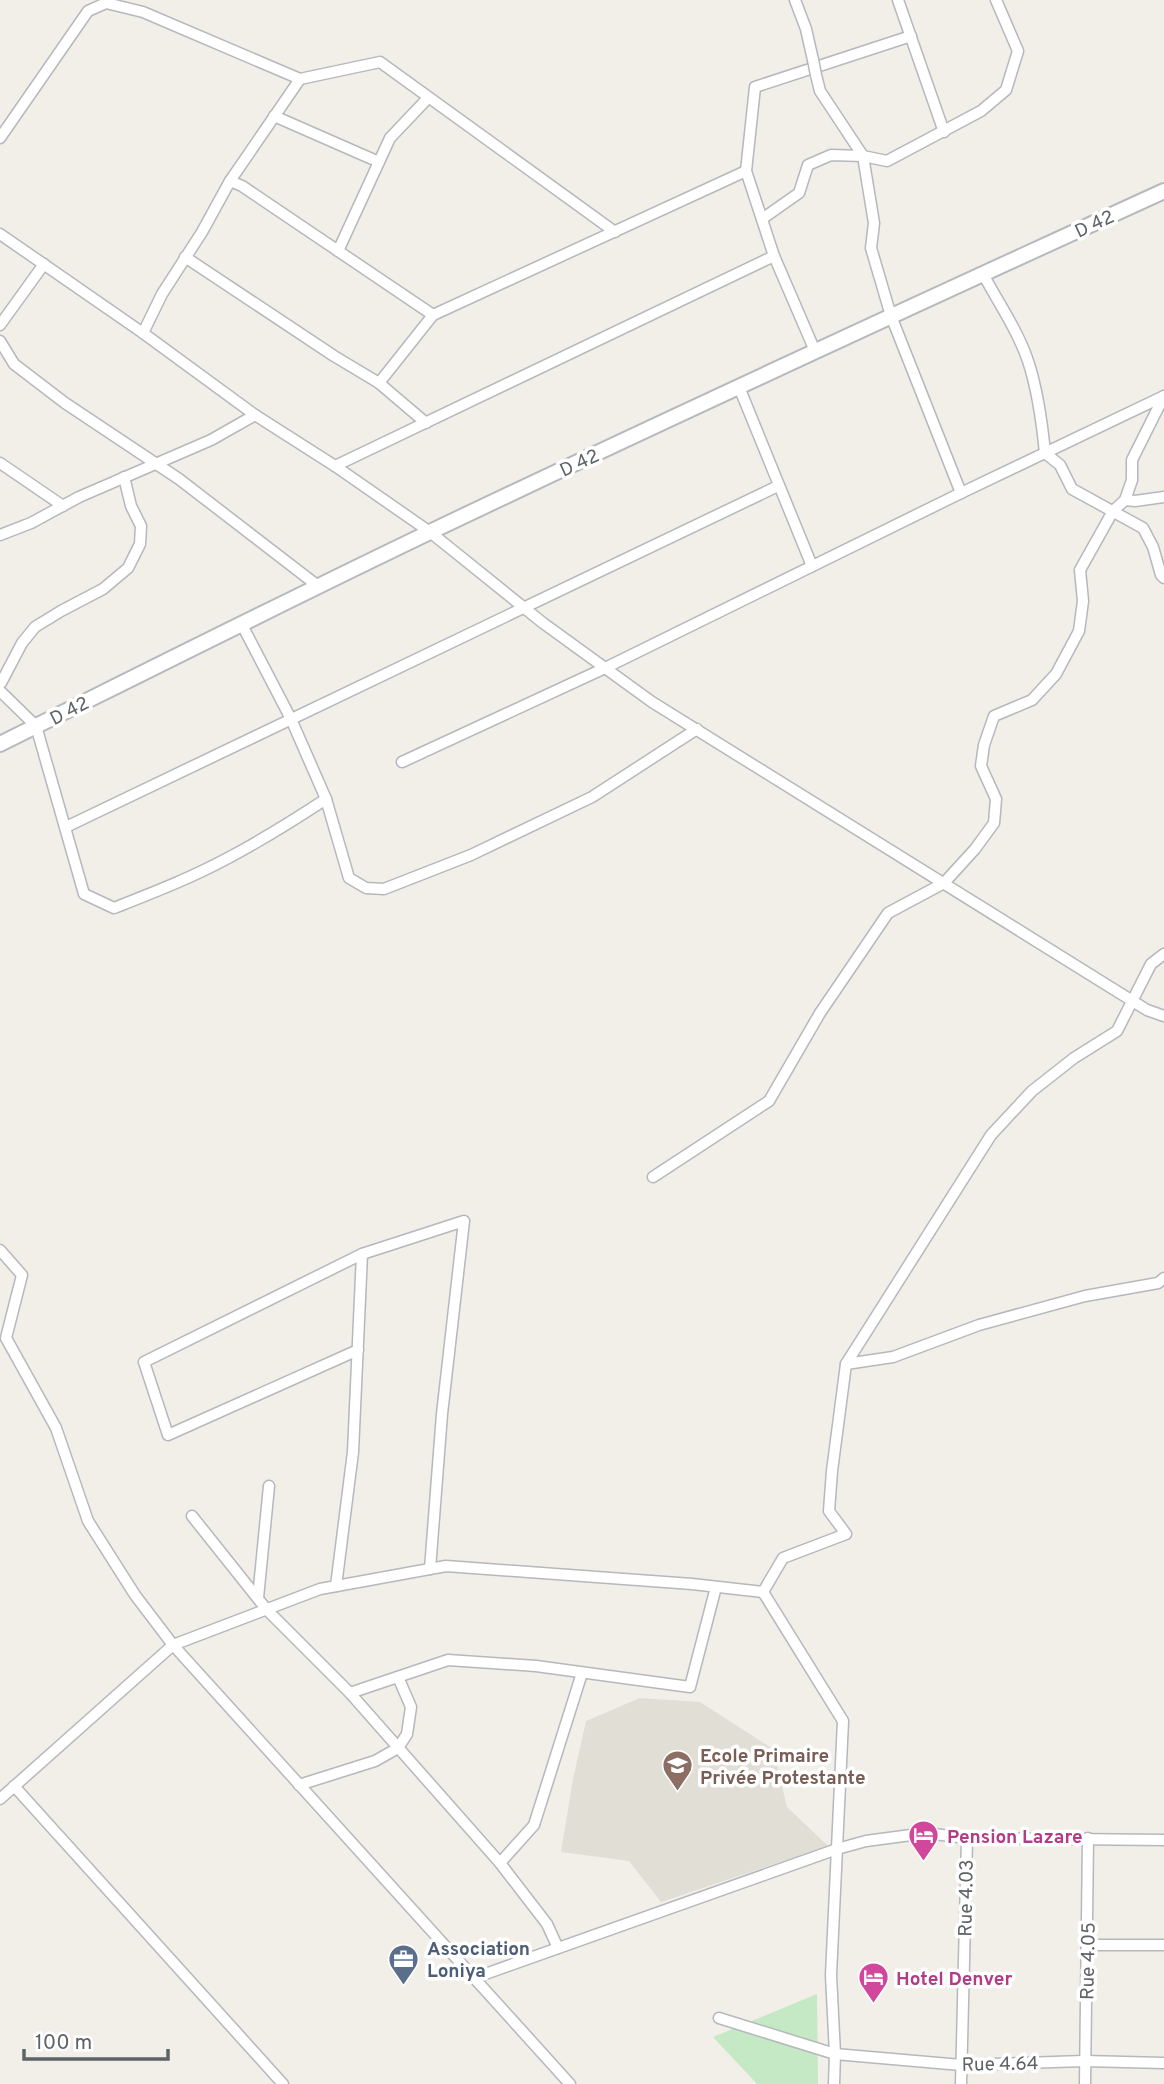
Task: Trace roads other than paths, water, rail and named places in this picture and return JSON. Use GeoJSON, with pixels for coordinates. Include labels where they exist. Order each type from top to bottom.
{"type":"FeatureCollection","features":[{"type":"Feature","properties":{"kind":"street"},"geometry":{"type":"LineString","coordinates":[[795,0],[806,29],[820,91],[863,156],[874,223],[871,248],[891,316],[961,493]]}},
{"type":"Feature","properties":{"kind":"street"},"geometry":{"type":"LineString","coordinates":[[898,0],[944,131]]}},
{"type":"Feature","properties":{"kind":"street"},"geometry":{"type":"LineString","coordinates":[[762,219],[800,193],[808,165],[831,155],[863,156],[887,161],[981,111],[1006,90],[1018,51],[996,0]]}},
{"type":"Feature","properties":{"kind":"street"},"geometry":{"type":"LineString","coordinates":[[0,138],[88,11],[106,3],[143,12],[300,79],[380,62],[615,232]]}},
{"type":"Feature","properties":{"kind":"street"},"geometry":{"type":"LineString","coordinates":[[815,351],[774,256],[746,171],[755,87],[911,36]]}},
{"type":"Feature","properties":{"kind":"street"},"geometry":{"type":"LineString","coordinates":[[143,333],[162,293],[230,181],[300,79]]}},
{"type":"Feature","properties":{"kind":"street"},"geometry":{"type":"LineString","coordinates":[[338,251],[390,138],[428,98]]}},
{"type":"Feature","properties":{"kind":"street"},"geometry":{"type":"LineString","coordinates":[[274,116],[379,162]]}},
{"type":"Feature","properties":{"kind":"street"},"geometry":{"type":"LineString","coordinates":[[379,383],[433,316],[746,171]]}},
{"type":"Feature","properties":{"kind":"street"},"geometry":{"type":"LineString","coordinates":[[230,181],[242,186],[433,316]]}},
{"type":"Feature","properties":{"kind":"street","name":"D 42"},"geometry":{"type":"LineString","coordinates":[[0,744],[430,532],[1164,191]]}},
{"type":"Feature","properties":{"kind":"street"},"geometry":{"type":"LineString","coordinates":[[0,234],[255,415],[430,532],[524,608],[652,702],[1147,1010],[1164,1017]]}},
{"type":"Feature","properties":{"kind":"street"},"geometry":{"type":"LineString","coordinates":[[335,466],[774,256]]}},
{"type":"Feature","properties":{"kind":"street"},"geometry":{"type":"LineString","coordinates":[[185,257],[379,383],[426,423]]}},
{"type":"Feature","properties":{"kind":"street"},"geometry":{"type":"LineString","coordinates":[[0,326],[44,264]]}},
{"type":"Feature","properties":{"kind":"street"},"geometry":{"type":"LineString","coordinates":[[983,274],[1027,360],[1040,407],[1045,453],[1060,465],[1072,489],[1143,528],[1164,578]]}},
{"type":"Feature","properties":{"kind":"street"},"geometry":{"type":"LineString","coordinates":[[0,341],[14,364],[65,403],[179,479],[318,586]]}},
{"type":"Feature","properties":{"kind":"street"},"geometry":{"type":"LineString","coordinates":[[738,387],[812,566]]}},
{"type":"Feature","properties":{"kind":"street"},"geometry":{"type":"LineString","coordinates":[[402,762],[606,668],[1164,396]]}},
{"type":"Feature","properties":{"kind":"street"},"geometry":{"type":"LineString","coordinates":[[653,1177],[769,1101],[820,1013],[888,913],[944,883],[975,849],[994,822],[996,799],[981,766],[984,745],[994,716],[1032,700],[1056,674],[1079,631],[1083,601],[1080,570],[1113,511],[1125,500],[1132,480],[1132,460],[1164,396]]}},
{"type":"Feature","properties":{"kind":"street"},"geometry":{"type":"LineString","coordinates":[[0,535],[211,440],[255,415]]}},
{"type":"Feature","properties":{"kind":"street"},"geometry":{"type":"LineString","coordinates":[[0,463],[63,506]]}},
{"type":"Feature","properties":{"kind":"street"},"geometry":{"type":"LineString","coordinates":[[124,477],[131,506],[141,526],[140,544],[128,568],[103,589],[35,627],[22,643],[2,687],[36,726],[84,894],[114,908],[187,879],[227,859],[326,799]]}},
{"type":"Feature","properties":{"kind":"street"},"geometry":{"type":"LineString","coordinates":[[66,827],[778,486]]}},
{"type":"Feature","properties":{"kind":"street"},"geometry":{"type":"LineString","coordinates":[[1125,500],[1164,498]]}},
{"type":"Feature","properties":{"kind":"street"},"geometry":{"type":"LineString","coordinates":[[241,624],[291,719],[326,799],[349,878],[366,888],[384,889],[471,856],[592,797],[697,729]]}},
{"type":"Feature","properties":{"kind":"street"},"geometry":{"type":"LineString","coordinates":[[764,1592],[783,1558],[846,1534],[829,1511],[846,1364],[991,1135],[1032,1091],[1074,1058],[1117,1031],[1151,964],[1164,954]]}},
{"type":"Feature","properties":{"kind":"street"},"geometry":{"type":"LineString","coordinates":[[358,1350],[168,1435],[144,1362],[362,1254],[464,1221],[442,1414],[430,1569]]}},
{"type":"Feature","properties":{"kind":"street"},"geometry":{"type":"LineString","coordinates":[[0,1250],[22,1275],[6,1338],[56,1428],[88,1521],[135,1595],[173,1646],[570,2084]]}},
{"type":"Feature","properties":{"kind":"street"},"geometry":{"type":"LineString","coordinates":[[336,1587],[353,1452],[362,1254]]}},
{"type":"Feature","properties":{"kind":"street"},"geometry":{"type":"LineString","coordinates":[[846,1364],[893,1357],[979,1325],[1085,1296],[1158,1283],[1164,1278]]}},
{"type":"Feature","properties":{"kind":"street"},"geometry":{"type":"LineString","coordinates":[[258,1598],[269,1486]]}},
{"type":"Feature","properties":{"kind":"street"},"geometry":{"type":"LineString","coordinates":[[192,1516],[267,1610],[349,1693],[500,1863],[547,1924],[558,1948]]}},
{"type":"Feature","properties":{"kind":"street"},"geometry":{"type":"LineString","coordinates":[[0,1799],[173,1646],[320,1589],[446,1566],[764,1592]]}},
{"type":"Feature","properties":{"kind":"street"},"geometry":{"type":"LineString","coordinates":[[349,1693],[448,1661],[536,1667],[690,1687],[716,1587]]}},
{"type":"Feature","properties":{"kind":"street"},"geometry":{"type":"LineString","coordinates":[[764,1592],[843,1721],[831,1975],[834,2084]]}},
{"type":"Feature","properties":{"kind":"street"},"geometry":{"type":"LineString","coordinates":[[500,1863],[534,1825],[582,1673]]}},
{"type":"Feature","properties":{"kind":"street"},"geometry":{"type":"LineString","coordinates":[[299,1785],[375,1761],[398,1748],[407,1734],[411,1707],[398,1677]]}},
{"type":"Feature","properties":{"kind":"street"},"geometry":{"type":"LineString","coordinates":[[14,1786],[283,2084]]}},
{"type":"Feature","properties":{"kind":"street"},"geometry":{"type":"LineString","coordinates":[[474,1978],[866,1841],[926,1833],[967,1838],[1164,1840]]}},
{"type":"Feature","properties":{"kind":"street","name":"Rue 4.03"},"geometry":{"type":"LineString","coordinates":[[961,2084],[967,1838]]}},
{"type":"Feature","properties":{"kind":"street","name":"Rue 4.05"},"geometry":{"type":"LineString","coordinates":[[1084,2084],[1088,1838]]}},
{"type":"Feature","properties":{"kind":"street"},"geometry":{"type":"LineString","coordinates":[[1087,1945],[1164,1945]]}},
{"type":"Feature","properties":{"kind":"street","name":"Rue 4.64"},"geometry":{"type":"LineString","coordinates":[[719,2018],[835,2054],[961,2065],[1084,2061],[1164,2063]]}},
{"type":"Feature","properties":{"kind":"place","name":"Ecole Primaire Privée Protestante"},"geometry":{"type":"Point","coordinates":[677,1793]}},
{"type":"Feature","properties":{"kind":"place","name":"Pension Lazare"},"geometry":{"type":"Point","coordinates":[924,1863]}},
{"type":"Feature","properties":{"kind":"place","name":"Association Loniya"},"geometry":{"type":"Point","coordinates":[404,1986]}},
{"type":"Feature","properties":{"kind":"place","name":"Hotel Denver"},"geometry":{"type":"Point","coordinates":[873,2005]}}]}
